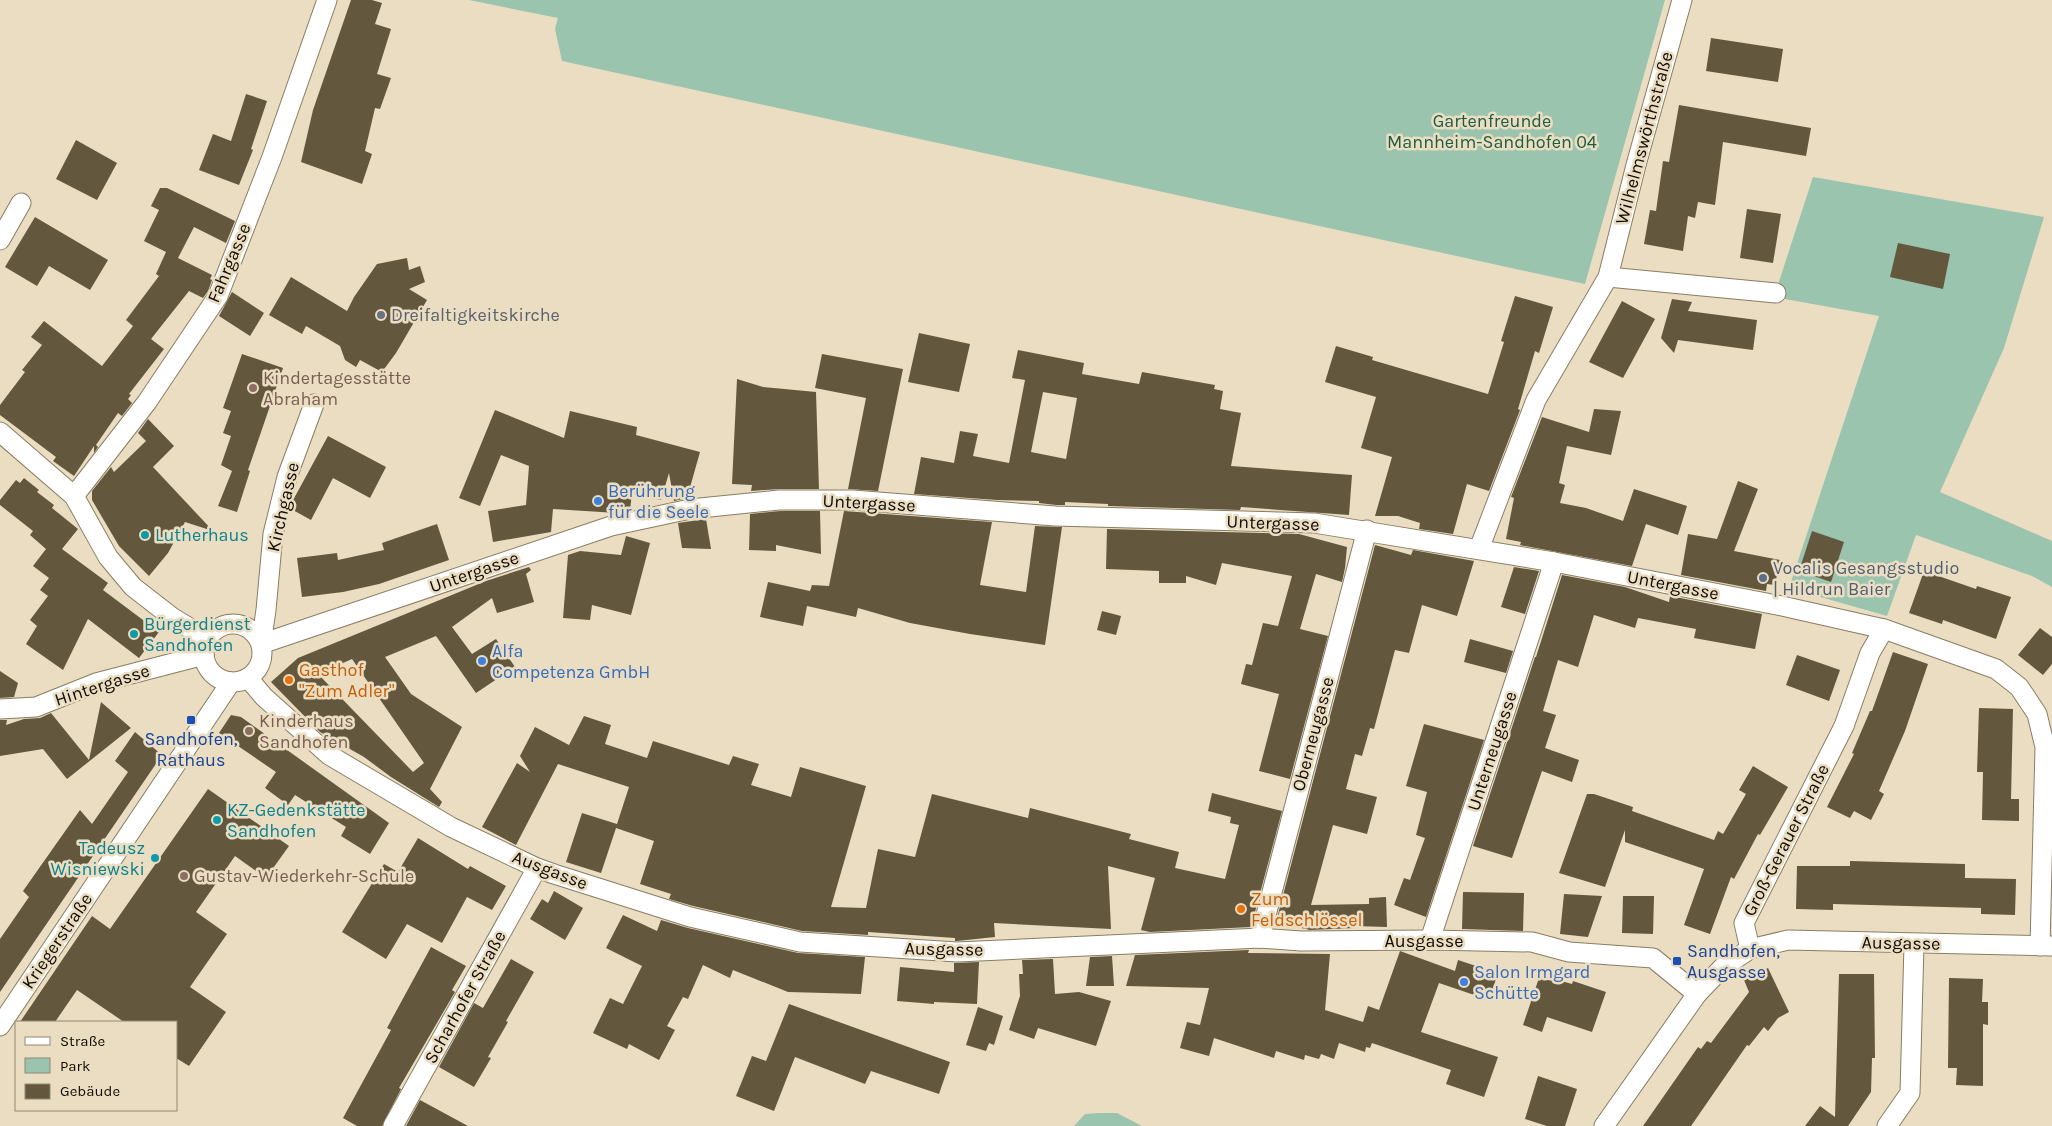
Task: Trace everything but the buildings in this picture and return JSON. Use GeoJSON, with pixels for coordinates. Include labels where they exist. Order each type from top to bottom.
{"type":"FeatureCollection","features":[{"type":"Feature","properties":{"kind":"street","name":"Fahrgasse"},"geometry":{"type":"LineString","coordinates":[[74,496],[147,402],[218,296],[272,157],[327,0]]}},
{"type":"Feature","properties":{"kind":"street","name":"Wilhelmswörthstraße"},"geometry":{"type":"LineString","coordinates":[[1479,549],[1536,400],[1608,277],[1636,165],[1682,0]]}},
{"type":"Feature","properties":{"kind":"street"},"geometry":{"type":"LineString","coordinates":[[0,240],[20,203]]}},
{"type":"Feature","properties":{"kind":"street"},"geometry":{"type":"LineString","coordinates":[[1608,277],[1776,293]]}},
{"type":"Feature","properties":{"kind":"street","name":"Kirchgasse"},"geometry":{"type":"LineString","coordinates":[[261,644],[273,534],[287,477],[314,404]]}},
{"type":"Feature","properties":{"kind":"street"},"geometry":{"type":"LineString","coordinates":[[0,432],[74,496],[108,557],[133,586],[206,647],[210,670],[223,680],[239,680],[256,671],[260,663],[261,644],[251,630],[236,624],[220,627],[206,647]]}},
{"type":"Feature","properties":{"kind":"street","name":"Untergasse"},"geometry":{"type":"LineString","coordinates":[[261,644],[611,526],[690,509],[779,500],[853,500],[1055,516],[1314,523],[1367,530],[1554,562],[1782,606],[1884,630],[1996,669],[2019,687],[2038,714],[2045,747],[2046,946]]}},
{"type":"Feature","properties":{"kind":"street","name":"Oberneugasse"},"geometry":{"type":"LineString","coordinates":[[1260,938],[1367,530]]}},
{"type":"Feature","properties":{"kind":"street","name":"Unterneugasse"},"geometry":{"type":"LineString","coordinates":[[1430,940],[1554,562]]}},
{"type":"Feature","properties":{"kind":"street","name":"Groß-Gerauer Straße"},"geometry":{"type":"LineString","coordinates":[[1750,949],[1744,923],[1844,726],[1870,653],[1884,630]]}},
{"type":"Feature","properties":{"kind":"street","name":"Hintergasse"},"geometry":{"type":"LineString","coordinates":[[0,709],[36,707],[96,683],[206,647]]}},
{"type":"Feature","properties":{"kind":"street","name":"Ausgasse"},"geometry":{"type":"LineString","coordinates":[[239,680],[264,697],[330,755],[451,827],[537,868],[690,917],[800,942],[957,952],[1260,938],[1301,941],[1430,940],[1532,942],[1569,952],[1653,958],[1697,994]]}},
{"type":"Feature","properties":{"kind":"street","name":"Kriegerstraße"},"geometry":{"type":"LineString","coordinates":[[0,1026],[239,680]]}},
{"type":"Feature","properties":{"kind":"street","name":"Scharhofer Straße"},"geometry":{"type":"LineString","coordinates":[[393,1126],[537,868]]}},
{"type":"Feature","properties":{"kind":"street","name":"Ausgasse"},"geometry":{"type":"LineString","coordinates":[[1750,949],[1788,940],[2046,946]]}},
{"type":"Feature","properties":{"kind":"street"},"geometry":{"type":"LineString","coordinates":[[1886,1126],[1910,1093],[1914,944]]}},
{"type":"Feature","properties":{"kind":"street"},"geometry":{"type":"LineString","coordinates":[[1604,1126],[1697,994],[1723,967],[1750,949]]}},
{"type":"Feature","properties":{"kind":"green space","name":"Gartenfreunde Mannheim-Sandhofen 04"},"geometry":{"type":"Polygon","coordinates":[[[469,0],[1665,0],[1585,284],[562,61],[555,29],[558,18],[469,0]]]}},
{"type":"Feature","properties":{"kind":"green space"},"geometry":{"type":"Polygon","coordinates":[[[1813,177],[2044,217],[2004,348],[1940,492],[2052,541],[2052,587],[2032,576],[1916,535],[1887,616],[1789,588],[1879,316],[1774,297],[1813,177]]]}},
{"type":"Feature","properties":{"kind":"green space"},"geometry":{"type":"Polygon","coordinates":[[[1117,1113],[1142,1126],[1074,1126],[1085,1114],[1117,1113]]]}},
{"type":"Feature","properties":{"kind":"place","name":"Dreifaltigkeitskirche"},"geometry":{"type":"Point","coordinates":[381,315]}},
{"type":"Feature","properties":{"kind":"place","name":"Kindertagesstätte Abraham"},"geometry":{"type":"Point","coordinates":[253,388]}},
{"type":"Feature","properties":{"kind":"place","name":"Berührung für die Seele"},"geometry":{"type":"Point","coordinates":[598,501]}},
{"type":"Feature","properties":{"kind":"place","name":"Lutherhaus"},"geometry":{"type":"Point","coordinates":[145,535]}},
{"type":"Feature","properties":{"kind":"place","name":"Vocalis Gesangsstudio | Hildrun Baier"},"geometry":{"type":"Point","coordinates":[1763,578]}},
{"type":"Feature","properties":{"kind":"place","name":"Bürgerdienst Sandhofen"},"geometry":{"type":"Point","coordinates":[134,634]}},
{"type":"Feature","properties":{"kind":"place","name":"Alfa Competenza GmbH"},"geometry":{"type":"Point","coordinates":[482,661]}},
{"type":"Feature","properties":{"kind":"place","name":"Gasthof \"Zum Adler\""},"geometry":{"type":"Point","coordinates":[289,680]}},
{"type":"Feature","properties":{"kind":"place","name":"Sandhofen, Rathaus"},"geometry":{"type":"Point","coordinates":[191,720]}},
{"type":"Feature","properties":{"kind":"place","name":"Kinderhaus Sandhofen"},"geometry":{"type":"Point","coordinates":[249,731]}},
{"type":"Feature","properties":{"kind":"place","name":"KZ-Gedenkstätte Sandhofen"},"geometry":{"type":"Point","coordinates":[217,820]}},
{"type":"Feature","properties":{"kind":"place","name":"Tadeusz Wisniewski"},"geometry":{"type":"Point","coordinates":[155,858]}},
{"type":"Feature","properties":{"kind":"place","name":"Gustav-Wiederkehr-Schule"},"geometry":{"type":"Point","coordinates":[184,876]}},
{"type":"Feature","properties":{"kind":"place","name":"Zum Feldschlössel"},"geometry":{"type":"Point","coordinates":[1241,909]}},
{"type":"Feature","properties":{"kind":"place","name":"Sandhofen, Ausgasse"},"geometry":{"type":"Point","coordinates":[1677,961]}},
{"type":"Feature","properties":{"kind":"place","name":"Salon Irmgard Schütte"},"geometry":{"type":"Point","coordinates":[1464,982]}}]}
